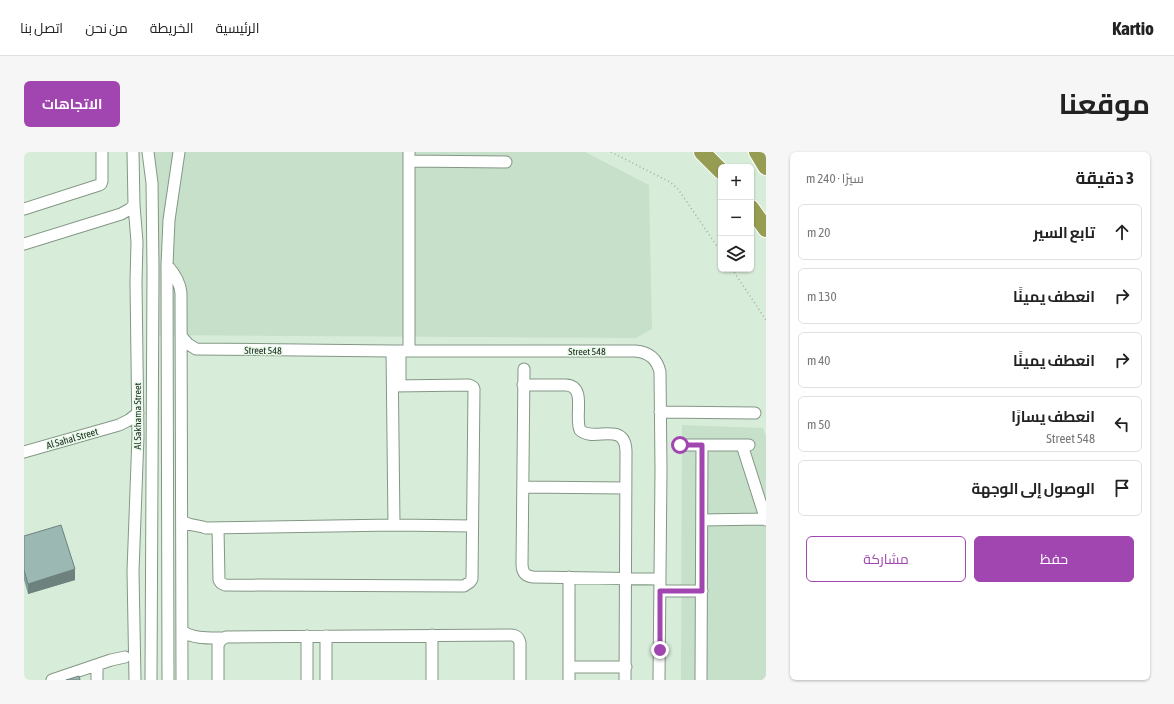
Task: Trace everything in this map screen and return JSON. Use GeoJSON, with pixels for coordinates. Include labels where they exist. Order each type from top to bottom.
{"type":"FeatureCollection","features":[{"type":"Feature","properties":{"kind":"highway"},"geometry":{"type":"LineString","coordinates":[[702,152],[718,168]]}},
{"type":"Feature","properties":{"kind":"highway"},"geometry":{"type":"LineString","coordinates":[[757,152],[766,167]]}},
{"type":"Feature","properties":{"kind":"highway"},"geometry":{"type":"LineString","coordinates":[[754,212],[766,229]]}},
{"type":"Feature","properties":{"kind":"street"},"geometry":{"type":"LineString","coordinates":[[24,208],[99,185],[102,181],[102,152]]}},
{"type":"Feature","properties":{"kind":"street","name":"Al Sakhama Street"},"geometry":{"type":"LineString","coordinates":[[133,152],[134,205],[137,242],[138,414],[133,571],[135,680]]}},
{"type":"Feature","properties":{"kind":"street"},"geometry":{"type":"LineString","coordinates":[[168,680],[167,265],[170,209],[179,152]]}},
{"type":"Feature","properties":{"kind":"street"},"geometry":{"type":"LineString","coordinates":[[134,191],[142,179],[149,157]]}},
{"type":"Feature","properties":{"kind":"street"},"geometry":{"type":"LineString","coordinates":[[149,157],[152,183],[153,358],[151,680]]}},
{"type":"Feature","properties":{"kind":"street"},"geometry":{"type":"LineString","coordinates":[[394,525],[396,386],[401,351],[409,157],[506,162]]}},
{"type":"Feature","properties":{"kind":"street"},"geometry":{"type":"LineString","coordinates":[[24,244],[121,214],[134,205]]}},
{"type":"Feature","properties":{"kind":"street"},"geometry":{"type":"LineString","coordinates":[[121,214],[131,217],[135,221]]}},
{"type":"Feature","properties":{"kind":"street"},"geometry":{"type":"LineString","coordinates":[[167,265],[176,277],[181,289],[182,680]]}},
{"type":"Feature","properties":{"kind":"street"},"geometry":{"type":"LineString","coordinates":[[137,326],[153,358]]}},
{"type":"Feature","properties":{"kind":"street"},"geometry":{"type":"LineString","coordinates":[[181,365],[196,349],[188,344],[182,337]]}},
{"type":"Feature","properties":{"kind":"street","name":"Street 548"},"geometry":{"type":"LineString","coordinates":[[196,349],[642,352],[649,354],[658,365],[660,372],[659,680]]}},
{"type":"Feature","properties":{"kind":"street"},"geometry":{"type":"LineString","coordinates":[[524,369],[522,487],[523,572],[526,575],[533,577],[660,579]]}},
{"type":"Feature","properties":{"kind":"street"},"geometry":{"type":"LineString","coordinates":[[218,528],[219,580],[225,585],[467,585],[472,579],[474,389],[469,385],[396,386]]}},
{"type":"Feature","properties":{"kind":"street"},"geometry":{"type":"LineString","coordinates":[[523,385],[570,385],[574,387],[578,394],[578,423],[580,430],[585,433],[614,434],[622,438],[624,442],[626,451],[625,680]]}},
{"type":"Feature","properties":{"kind":"street"},"geometry":{"type":"LineString","coordinates":[[660,412],[755,413]]}},
{"type":"Feature","properties":{"kind":"street","name":"Al Sahal Street"},"geometry":{"type":"LineString","coordinates":[[24,452],[119,425],[138,414]]}},
{"type":"Feature","properties":{"kind":"street"},"geometry":{"type":"LineString","coordinates":[[119,425],[130,428],[138,436]]}},
{"type":"Feature","properties":{"kind":"street"},"geometry":{"type":"LineString","coordinates":[[680,445],[746,445],[766,519],[702,520]]}},
{"type":"Feature","properties":{"kind":"street"},"geometry":{"type":"LineString","coordinates":[[701,680],[702,445]]}},
{"type":"Feature","properties":{"kind":"street"},"geometry":{"type":"LineString","coordinates":[[522,487],[626,488]]}},
{"type":"Feature","properties":{"kind":"street"},"geometry":{"type":"LineString","coordinates":[[182,521],[190,525],[206,528],[394,525],[472,526]]}},
{"type":"Feature","properties":{"kind":"street"},"geometry":{"type":"LineString","coordinates":[[182,536],[190,531],[206,528]]}},
{"type":"Feature","properties":{"kind":"street"},"geometry":{"type":"LineString","coordinates":[[133,571],[151,588]]}},
{"type":"Feature","properties":{"kind":"street"},"geometry":{"type":"LineString","coordinates":[[569,578],[569,680]]}},
{"type":"Feature","properties":{"kind":"street"},"geometry":{"type":"LineString","coordinates":[[660,591],[702,591]]}},
{"type":"Feature","properties":{"kind":"street"},"geometry":{"type":"LineString","coordinates":[[182,631],[194,637],[221,641]]}},
{"type":"Feature","properties":{"kind":"street"},"geometry":{"type":"LineString","coordinates":[[432,635],[432,680]]}},
{"type":"Feature","properties":{"kind":"street"},"geometry":{"type":"LineString","coordinates":[[182,652],[193,644],[221,641],[230,636],[511,635],[516,636],[520,641],[520,680]]}},
{"type":"Feature","properties":{"kind":"street"},"geometry":{"type":"LineString","coordinates":[[307,636],[307,680]]}},
{"type":"Feature","properties":{"kind":"street"},"geometry":{"type":"LineString","coordinates":[[326,636],[326,680]]}},
{"type":"Feature","properties":{"kind":"street"},"geometry":{"type":"LineString","coordinates":[[218,680],[221,641]]}},
{"type":"Feature","properties":{"kind":"street"},"geometry":{"type":"LineString","coordinates":[[52,680],[125,657]]}},
{"type":"Feature","properties":{"kind":"street"},"geometry":{"type":"LineString","coordinates":[[96,680],[97,665]]}},
{"type":"Feature","properties":{"kind":"street"},"geometry":{"type":"LineString","coordinates":[[569,667],[626,666]]}},
{"type":"Feature","properties":{"kind":"path"},"geometry":{"type":"LineString","coordinates":[[611,152],[670,182],[678,189],[718,248]]}},
{"type":"Feature","properties":{"kind":"path"},"geometry":{"type":"LineString","coordinates":[[734,272],[766,320]]}},
{"type":"Feature","properties":{"kind":"shaded area"},"geometry":{"type":"Polygon","coordinates":[[[150,152],[585,152],[649,185],[652,329],[636,338],[148,335],[150,152]]]}},
{"type":"Feature","properties":{"kind":"shaded area"},"geometry":{"type":"Polygon","coordinates":[[[682,425],[763,428],[766,436],[766,680],[681,680],[682,425]]]}},
{"type":"Feature","properties":{"kind":"building"},"geometry":{"type":"Polygon","coordinates":[[[61,525],[75,569],[28,584],[24,570],[24,536],[61,525]]]}},
{"type":"Feature","properties":{"kind":"building"},"geometry":{"type":"Polygon","coordinates":[[[79,676],[80,680],[66,680],[79,676]]]}},
{"type":"Feature","properties":{"kind":"route"},"geometry":{"type":"LineString","coordinates":[[660,650],[660,591],[702,591],[702,445],[680,445]]}}]}
